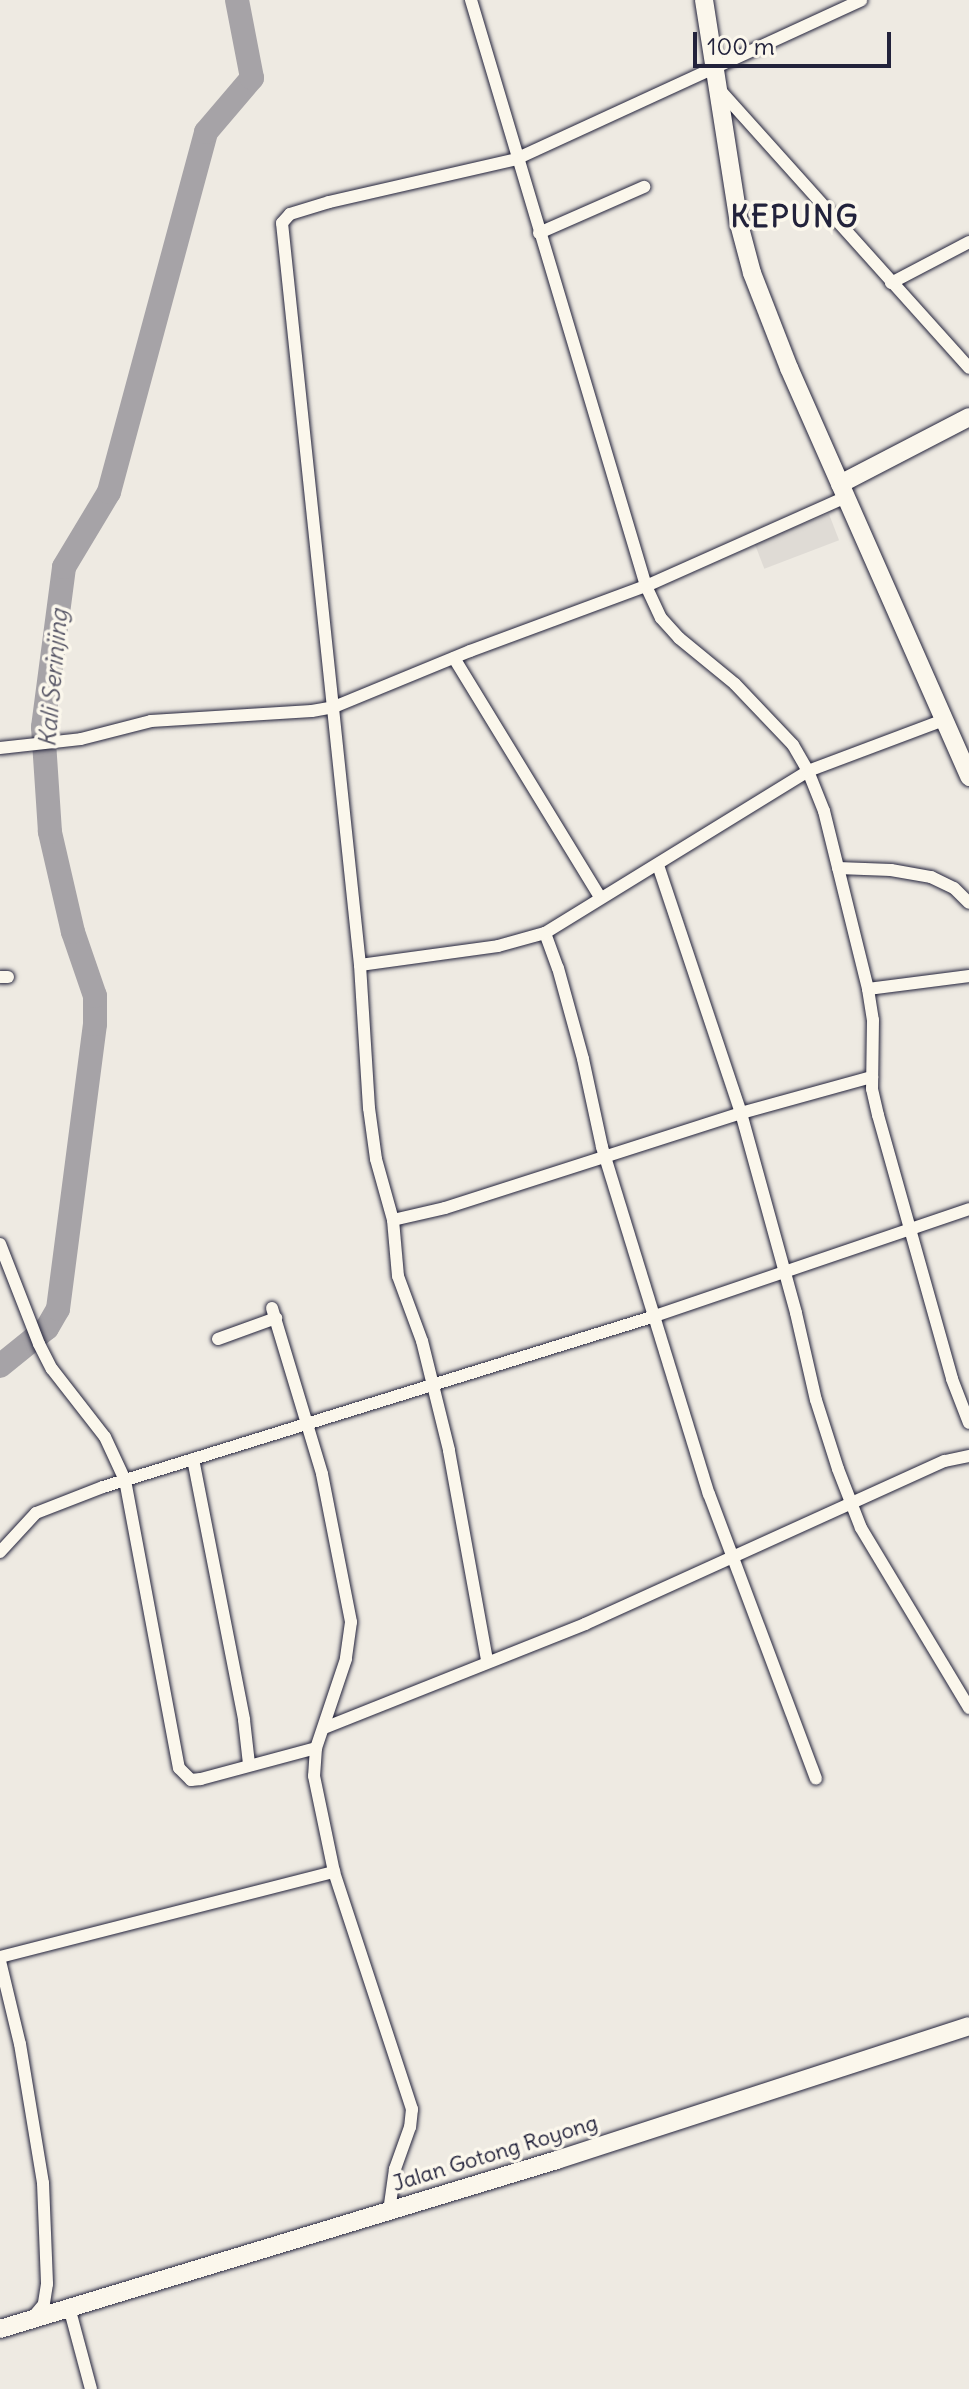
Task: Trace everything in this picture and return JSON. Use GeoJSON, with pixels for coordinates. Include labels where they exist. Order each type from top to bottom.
{"type":"FeatureCollection","features":[{"type":"Feature","properties":{"kind":"street"},"geometry":{"type":"LineString","coordinates":[[471,0],[548,231],[655,583],[661,618],[768,715],[808,771],[824,811],[868,989],[873,1020],[872,1077],[878,1115],[969,1423]]}},
{"type":"Feature","properties":{"kind":"street"},"geometry":{"type":"LineString","coordinates":[[704,0],[739,224],[752,273],[969,777]]}},
{"type":"Feature","properties":{"kind":"street"},"geometry":{"type":"LineString","coordinates":[[487,1660],[463,1517],[435,1385],[398,1276],[393,1220],[376,1159],[369,1108],[360,965],[324,709],[282,223],[290,214],[329,202],[522,157],[861,0]]}},
{"type":"Feature","properties":{"kind":"street"},"geometry":{"type":"LineString","coordinates":[[718,88],[969,368]]}},
{"type":"Feature","properties":{"kind":"street"},"geometry":{"type":"LineString","coordinates":[[548,231],[644,187]]}},
{"type":"Feature","properties":{"kind":"street"},"geometry":{"type":"LineString","coordinates":[[891,283],[969,242]]}},
{"type":"Feature","properties":{"kind":"street"},"geometry":{"type":"LineString","coordinates":[[0,748],[26,748],[81,739],[151,721],[324,709],[655,583],[843,490],[969,417]]}},
{"type":"Feature","properties":{"kind":"street"},"geometry":{"type":"LineString","coordinates":[[454,658],[600,897]]}},
{"type":"Feature","properties":{"kind":"street"},"geometry":{"type":"LineString","coordinates":[[360,965],[498,946],[545,933],[808,771],[944,720]]}},
{"type":"Feature","properties":{"kind":"street"},"geometry":{"type":"LineString","coordinates":[[658,865],[741,1113],[816,1400],[851,1502],[861,1528],[969,1708]]}},
{"type":"Feature","properties":{"kind":"street"},"geometry":{"type":"LineString","coordinates":[[838,868],[878,869],[931,877],[954,888],[969,903]]}},
{"type":"Feature","properties":{"kind":"street"},"geometry":{"type":"LineString","coordinates":[[545,933],[579,1044],[604,1155],[730,1556],[816,1779]]}},
{"type":"Feature","properties":{"kind":"street"},"geometry":{"type":"LineString","coordinates":[[868,989],[969,976]]}},
{"type":"Feature","properties":{"kind":"street"},"geometry":{"type":"LineString","coordinates":[[393,1220],[445,1208],[604,1155],[872,1077]]}},
{"type":"Feature","properties":{"kind":"street"},"geometry":{"type":"LineString","coordinates":[[0,1552],[36,1513],[125,1480],[655,1316],[784,1269],[969,1209]]}},
{"type":"Feature","properties":{"kind":"street"},"geometry":{"type":"LineString","coordinates":[[0,1244],[26,1317],[52,1369],[105,1437],[125,1480],[179,1768],[191,1780],[316,1748]]}},
{"type":"Feature","properties":{"kind":"street"},"geometry":{"type":"LineString","coordinates":[[218,1339],[274,1313],[322,1474],[351,1622],[346,1659],[316,1748],[316,1799],[334,1872],[412,2109],[410,2127],[395,2169],[389,2211]]}},
{"type":"Feature","properties":{"kind":"street"},"geometry":{"type":"LineString","coordinates":[[324,1728],[487,1660],[585,1624],[851,1502],[945,1461],[969,1456]]}},
{"type":"Feature","properties":{"kind":"street"},"geometry":{"type":"LineString","coordinates":[[193,1459],[244,1720],[249,1764]]}},
{"type":"Feature","properties":{"kind":"street"},"geometry":{"type":"LineString","coordinates":[[33,2317],[44,2304],[47,2284],[43,2183],[20,2044],[0,1959],[334,1872]]}},
{"type":"Feature","properties":{"kind":"street","name":"Jalan Gotong Royong"},"geometry":{"type":"LineString","coordinates":[[0,2329],[389,2211],[969,2026]]}},
{"type":"Feature","properties":{"kind":"street"},"geometry":{"type":"LineString","coordinates":[[69,2307],[91,2389]]}},
{"type":"Feature","properties":{"kind":"shaded area"},"geometry":{"type":"Polygon","coordinates":[[[829,514],[839,540],[764,569],[754,543],[829,514]]]}},
{"type":"Feature","properties":{"kind":"waterway","name":"Kali Serinjing"},"geometry":{"type":"LineString","coordinates":[[0,1366],[47,1328],[58,1309],[95,1024],[95,996],[73,932],[50,832],[43,727],[64,567],[109,492],[206,132],[252,78],[237,0]]}},
{"type":"Feature","properties":{"kind":"district","name":"KEPUNG"},"geometry":{"type":"Point","coordinates":[795,216]}}]}
